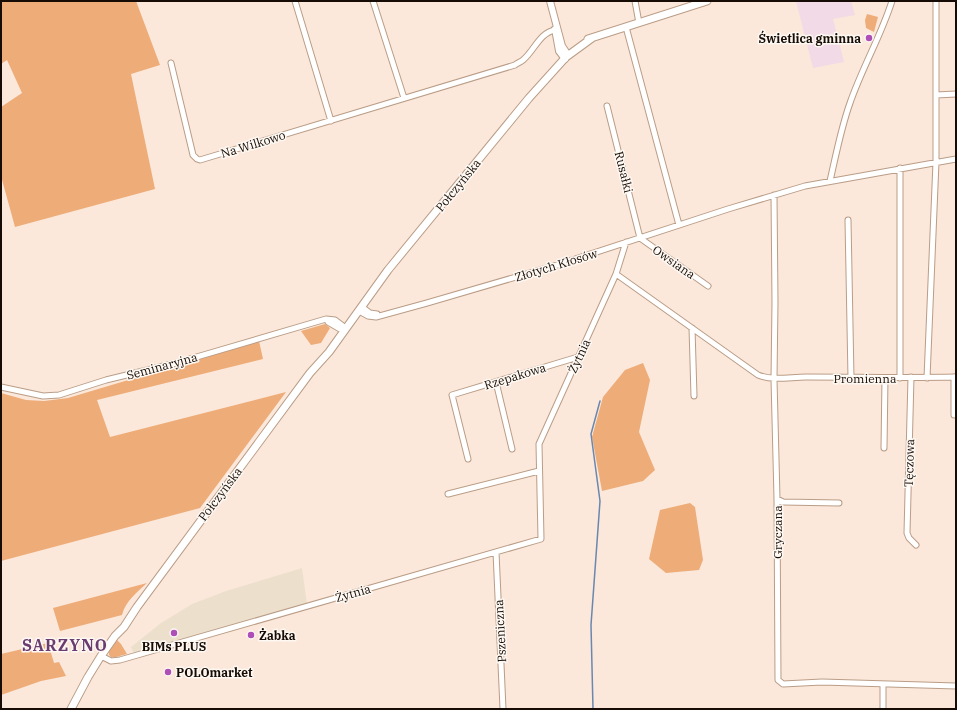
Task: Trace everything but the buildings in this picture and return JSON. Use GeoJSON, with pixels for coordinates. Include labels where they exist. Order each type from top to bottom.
{"type":"FeatureCollection","features":[{"type":"Feature","properties":{"kind":"main road","name":"Połczyńska"},"geometry":{"type":"LineString","coordinates":[[71,709],[88,676],[115,636],[124,627],[130,616],[310,373],[321,362],[343,328],[386,272],[529,97],[539,88],[565,56],[592,38],[707,1]]}},
{"type":"Feature","properties":{"kind":"street"},"geometry":{"type":"LineString","coordinates":[[295,1],[331,120]]}},
{"type":"Feature","properties":{"kind":"street"},"geometry":{"type":"LineString","coordinates":[[373,1],[404,98]]}},
{"type":"Feature","properties":{"kind":"street"},"geometry":{"type":"LineString","coordinates":[[550,1],[565,56]]}},
{"type":"Feature","properties":{"kind":"street"},"geometry":{"type":"LineString","coordinates":[[634,1],[639,23]]}},
{"type":"Feature","properties":{"kind":"street"},"geometry":{"type":"LineString","coordinates":[[830,181],[850,102],[882,30],[892,1]]}},
{"type":"Feature","properties":{"kind":"street"},"geometry":{"type":"LineString","coordinates":[[927,378],[936,162],[936,1]]}},
{"type":"Feature","properties":{"kind":"street"},"geometry":{"type":"LineString","coordinates":[[555,21],[559,51],[565,56]]}},
{"type":"Feature","properties":{"kind":"street"},"geometry":{"type":"LineString","coordinates":[[626,27],[679,225]]}},
{"type":"Feature","properties":{"kind":"street","name":"Na Wilkowo"},"geometry":{"type":"LineString","coordinates":[[171,63],[194,155],[200,160],[515,65],[523,60],[545,34],[555,30]]}},
{"type":"Feature","properties":{"kind":"street"},"geometry":{"type":"LineString","coordinates":[[936,95],[956,94]]}},
{"type":"Feature","properties":{"kind":"street","name":"Rusałki"},"geometry":{"type":"LineString","coordinates":[[607,106],[640,238]]}},
{"type":"Feature","properties":{"kind":"street","name":"Złotych Kłosów"},"geometry":{"type":"LineString","coordinates":[[359,308],[365,315],[376,317],[382,314],[427,303],[557,265],[728,209],[805,186],[956,159]]}},
{"type":"Feature","properties":{"kind":"street"},"geometry":{"type":"LineString","coordinates":[[900,168],[900,378]]}},
{"type":"Feature","properties":{"kind":"street","name":"Gryczana"},"geometry":{"type":"LineString","coordinates":[[774,195],[774,379],[777,499],[778,680],[782,684],[822,682],[883,684]]}},
{"type":"Feature","properties":{"kind":"street"},"geometry":{"type":"LineString","coordinates":[[848,220],[851,378]]}},
{"type":"Feature","properties":{"kind":"street","name":"Owsiana"},"geometry":{"type":"LineString","coordinates":[[640,238],[708,286]]}},
{"type":"Feature","properties":{"kind":"street","name":"Żytnia"},"geometry":{"type":"LineString","coordinates":[[101,656],[111,661],[120,660],[541,539],[539,444],[616,274],[626,242]]}},
{"type":"Feature","properties":{"kind":"street"},"geometry":{"type":"LineString","coordinates":[[616,274],[758,375],[774,379]]}},
{"type":"Feature","properties":{"kind":"street","name":"Seminaryjna"},"geometry":{"type":"LineString","coordinates":[[1,387],[43,396],[59,395],[106,380],[176,363],[323,321],[343,328]]}},
{"type":"Feature","properties":{"kind":"street"},"geometry":{"type":"LineString","coordinates":[[692,328],[694,396]]}},
{"type":"Feature","properties":{"kind":"street","name":"Rzepakowa"},"geometry":{"type":"LineString","coordinates":[[468,459],[452,395],[578,358]]}},
{"type":"Feature","properties":{"kind":"street","name":"Promienna"},"geometry":{"type":"LineString","coordinates":[[774,379],[805,377],[955,377]]}},
{"type":"Feature","properties":{"kind":"street","name":"Tęczowa"},"geometry":{"type":"LineString","coordinates":[[911,377],[907,533],[909,538],[916,545]]}},
{"type":"Feature","properties":{"kind":"street"},"geometry":{"type":"LineString","coordinates":[[954,415],[955,377]]}},
{"type":"Feature","properties":{"kind":"street"},"geometry":{"type":"LineString","coordinates":[[884,448],[885,378]]}},
{"type":"Feature","properties":{"kind":"street"},"geometry":{"type":"LineString","coordinates":[[496,382],[512,449]]}},
{"type":"Feature","properties":{"kind":"street"},"geometry":{"type":"LineString","coordinates":[[448,494],[539,471]]}},
{"type":"Feature","properties":{"kind":"street"},"geometry":{"type":"LineString","coordinates":[[777,499],[783,502],[839,503]]}},
{"type":"Feature","properties":{"kind":"street","name":"Pszeniczna"},"geometry":{"type":"LineString","coordinates":[[496,552],[503,709]]}},
{"type":"Feature","properties":{"kind":"street"},"geometry":{"type":"LineString","coordinates":[[883,709],[883,684],[956,686]]}},
{"type":"Feature","properties":{"kind":"shaded area"},"geometry":{"type":"Polygon","coordinates":[[[1,1],[136,1],[160,65],[131,74],[155,189],[15,227],[1,176],[1,107],[22,93],[7,60],[1,64],[1,1]]]}},
{"type":"Feature","properties":{"kind":"shaded area"},"geometry":{"type":"Polygon","coordinates":[[[796,1],[851,1],[855,15],[833,19],[844,62],[813,68],[796,1]]]}},
{"type":"Feature","properties":{"kind":"shaded area"},"geometry":{"type":"Polygon","coordinates":[[[867,14],[878,17],[874,32],[866,28],[865,20],[867,14]]]}},
{"type":"Feature","properties":{"kind":"shaded area"},"geometry":{"type":"Polygon","coordinates":[[[325,324],[330,328],[321,343],[311,345],[301,331],[325,324]]]}},
{"type":"Feature","properties":{"kind":"shaded area"},"geometry":{"type":"Polygon","coordinates":[[[259,341],[263,359],[97,400],[110,437],[286,392],[200,508],[1,561],[1,393],[26,400],[44,401],[68,398],[259,341]]]}},
{"type":"Feature","properties":{"kind":"shaded area"},"geometry":{"type":"Polygon","coordinates":[[[643,363],[650,380],[639,432],[655,470],[643,481],[602,491],[592,437],[603,397],[625,370],[643,363]]]}},
{"type":"Feature","properties":{"kind":"shaded area"},"geometry":{"type":"Polygon","coordinates":[[[690,503],[695,507],[703,560],[699,570],[666,573],[649,559],[660,510],[690,503]]]}},
{"type":"Feature","properties":{"kind":"shaded area"},"geometry":{"type":"Polygon","coordinates":[[[302,568],[307,604],[134,654],[131,647],[161,623],[192,604],[226,591],[302,568]]]}},
{"type":"Feature","properties":{"kind":"shaded area"},"geometry":{"type":"Polygon","coordinates":[[[147,583],[135,594],[126,606],[122,615],[60,631],[53,608],[147,583]]]}},
{"type":"Feature","properties":{"kind":"shaded area"},"geometry":{"type":"Polygon","coordinates":[[[117,640],[127,654],[111,657],[109,655],[109,650],[117,640]]]}},
{"type":"Feature","properties":{"kind":"shaded area"},"geometry":{"type":"Polygon","coordinates":[[[48,643],[54,663],[59,662],[66,676],[41,681],[1,695],[1,654],[48,643]]]}},
{"type":"Feature","properties":{"kind":"waterway"},"geometry":{"type":"LineString","coordinates":[[593,709],[591,625],[600,501],[591,434],[600,401]]}},
{"type":"Feature","properties":{"kind":"place","name":"Świetlica gminna"},"geometry":{"type":"Point","coordinates":[869,38]}},
{"type":"Feature","properties":{"kind":"place","name":"BIMs PLUS"},"geometry":{"type":"Point","coordinates":[174,633]}},
{"type":"Feature","properties":{"kind":"place","name":"Żabka"},"geometry":{"type":"Point","coordinates":[251,635]}},
{"type":"Feature","properties":{"kind":"place","name":"POLOmarket"},"geometry":{"type":"Point","coordinates":[168,672]}},
{"type":"Feature","properties":{"kind":"district","name":"SARZYNO"},"geometry":{"type":"Point","coordinates":[65,645]}}]}
